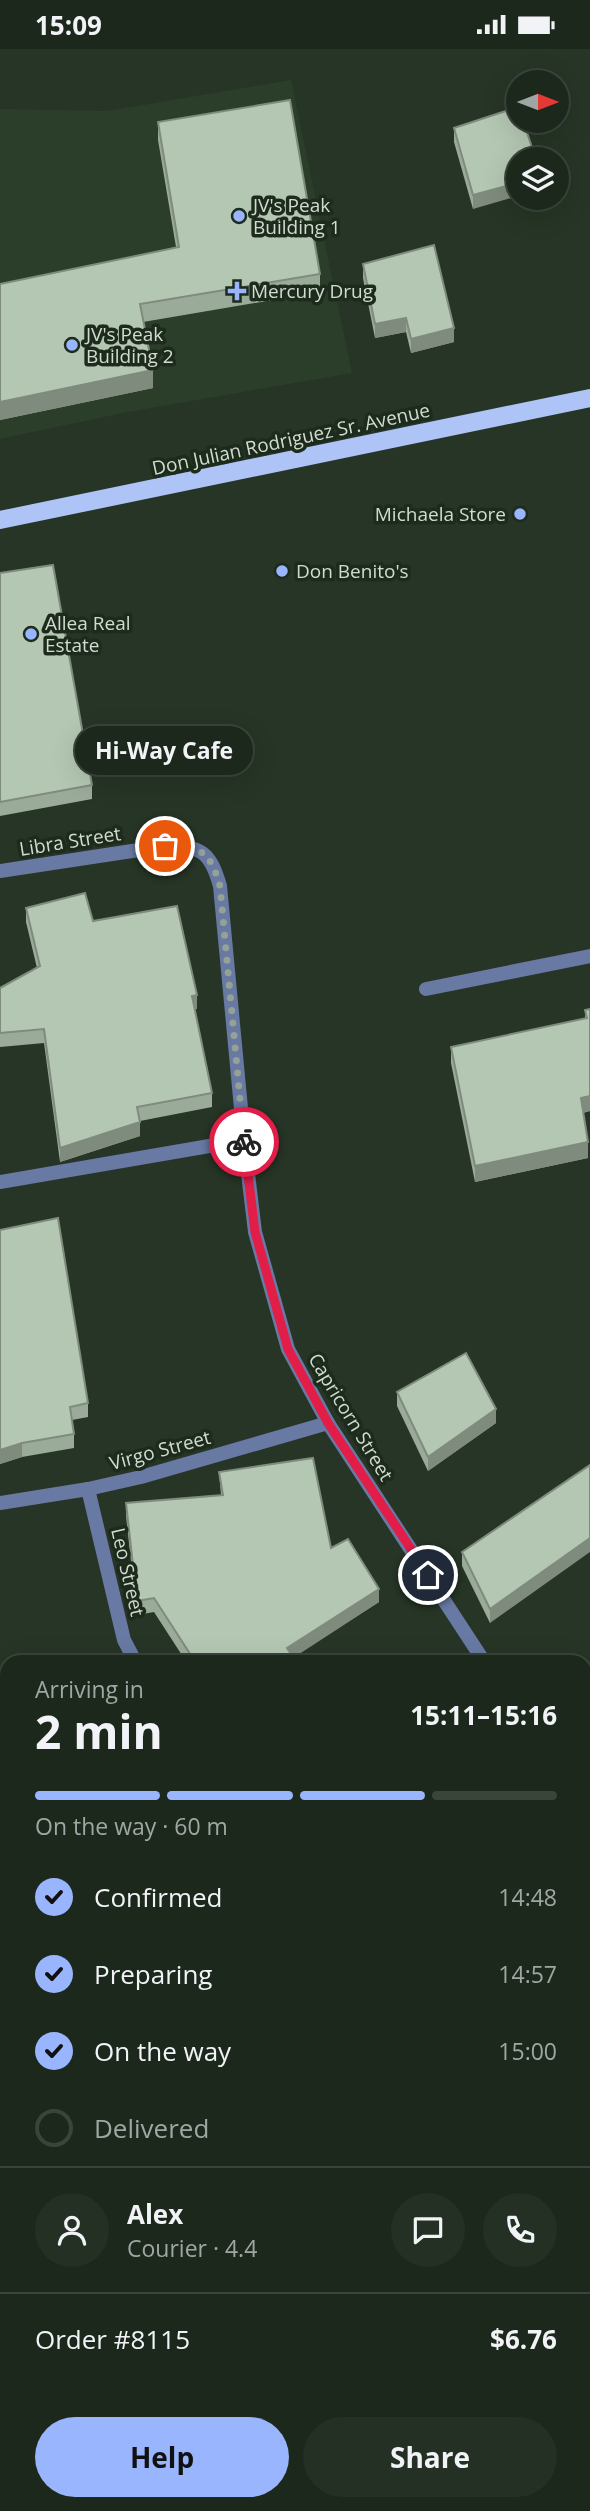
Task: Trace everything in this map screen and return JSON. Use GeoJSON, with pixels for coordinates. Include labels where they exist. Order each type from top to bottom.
{"type":"FeatureCollection","features":[{"type":"Feature","properties":{"kind":"main road","name":"Don Julian Rodriguez Sr. Avenue"},"geometry":{"type":"LineString","coordinates":[[0,520],[590,398]]}},
{"type":"Feature","properties":{"kind":"street","name":"Libra Street"},"geometry":{"type":"LineString","coordinates":[[0,871],[165,846],[187,846]]}},
{"type":"Feature","properties":{"kind":"street","name":"Capricorn Street"},"geometry":{"type":"LineString","coordinates":[[187,846],[204,851],[215,866],[220,886],[255,1232],[288,1349],[328,1423],[480,1655]]}},
{"type":"Feature","properties":{"kind":"street"},"geometry":{"type":"LineString","coordinates":[[426,989],[590,956]]}},
{"type":"Feature","properties":{"kind":"street"},"geometry":{"type":"LineString","coordinates":[[0,1182],[244,1140]]}},
{"type":"Feature","properties":{"kind":"street","name":"Virgo Street"},"geometry":{"type":"LineString","coordinates":[[0,1503],[88,1489],[141,1477],[328,1423]]}},
{"type":"Feature","properties":{"kind":"street","name":"Leo Street"},"geometry":{"type":"LineString","coordinates":[[88,1489],[124,1640],[132,1655]]}},
{"type":"Feature","properties":{"kind":"shaded area"},"geometry":{"type":"Polygon","coordinates":[[[291,80],[352,373],[128,412],[0,439],[0,109],[107,111],[291,80]]]}},
{"type":"Feature","properties":{"kind":"building"},"geometry":{"type":"Polygon","coordinates":[[[290,100],[320,274],[140,304],[153,370],[0,402],[0,284],[179,247],[158,122],[290,100]]]}},
{"type":"Feature","properties":{"kind":"building"},"geometry":{"type":"Polygon","coordinates":[[[506,111],[506,133],[527,133],[532,147],[506,147],[506,186],[473,195],[454,128],[506,111]]]}},
{"type":"Feature","properties":{"kind":"building"},"geometry":{"type":"Polygon","coordinates":[[[434,245],[454,328],[411,339],[406,318],[375,324],[363,264],[434,245]]]}},
{"type":"Feature","properties":{"kind":"building"},"geometry":{"type":"Polygon","coordinates":[[[53,565],[92,785],[0,802],[0,573],[53,565]]]}},
{"type":"Feature","properties":{"kind":"building"},"geometry":{"type":"Polygon","coordinates":[[[85,893],[93,921],[177,906],[197,995],[192,996],[212,1093],[137,1107],[140,1122],[60,1148],[44,1029],[0,1033],[0,988],[40,966],[26,908],[85,893]]]}},
{"type":"Feature","properties":{"kind":"building"},"geometry":{"type":"Polygon","coordinates":[[[590,1009],[590,1096],[581,1098],[588,1142],[475,1166],[451,1047],[587,1018],[585,1010],[590,1009]]]}},
{"type":"Feature","properties":{"kind":"building"},"geometry":{"type":"Polygon","coordinates":[[[58,1218],[88,1403],[70,1407],[74,1434],[22,1443],[0,1450],[0,1230],[58,1218]]]}},
{"type":"Feature","properties":{"kind":"building"},"geometry":{"type":"Polygon","coordinates":[[[466,1353],[496,1409],[428,1457],[397,1392],[466,1353]]]}},
{"type":"Feature","properties":{"kind":"building"},"geometry":{"type":"Polygon","coordinates":[[[313,1458],[331,1548],[348,1539],[379,1589],[287,1648],[292,1655],[191,1655],[154,1598],[137,1601],[126,1503],[223,1495],[219,1472],[313,1458]]]}},
{"type":"Feature","properties":{"kind":"building"},"geometry":{"type":"Polygon","coordinates":[[[590,1465],[590,1538],[490,1609],[462,1552],[590,1465]]]}},
{"type":"Feature","properties":{"kind":"way so far"},"geometry":{"type":"LineString","coordinates":[[165,846],[187,846],[204,851],[215,866],[220,886],[244,1142]]}},
{"type":"Feature","properties":{"kind":"place","name":"JV's Peak Building 1"},"geometry":{"type":"Point","coordinates":[239,216]}},
{"type":"Feature","properties":{"kind":"place","name":"Mercury Drug"},"geometry":{"type":"Point","coordinates":[237,291]}},
{"type":"Feature","properties":{"kind":"place","name":"JV's Peak Building 2"},"geometry":{"type":"Point","coordinates":[72,345]}},
{"type":"Feature","properties":{"kind":"place","name":"Michaela Store"},"geometry":{"type":"Point","coordinates":[520,514]}},
{"type":"Feature","properties":{"kind":"place","name":"Don Benito's"},"geometry":{"type":"Point","coordinates":[282,571]}},
{"type":"Feature","properties":{"kind":"place","name":"Allea Real Estate"},"geometry":{"type":"Point","coordinates":[31,634]}},
{"type":"Feature","properties":{"kind":"place","name":"Hi-Way Cafe"},"geometry":{"type":"Point","coordinates":[165,846]}},
{"type":"Feature","properties":{"kind":"route"},"geometry":{"type":"LineString","coordinates":[[244,1142],[255,1232],[288,1349],[328,1423],[428,1575]]}}]}
